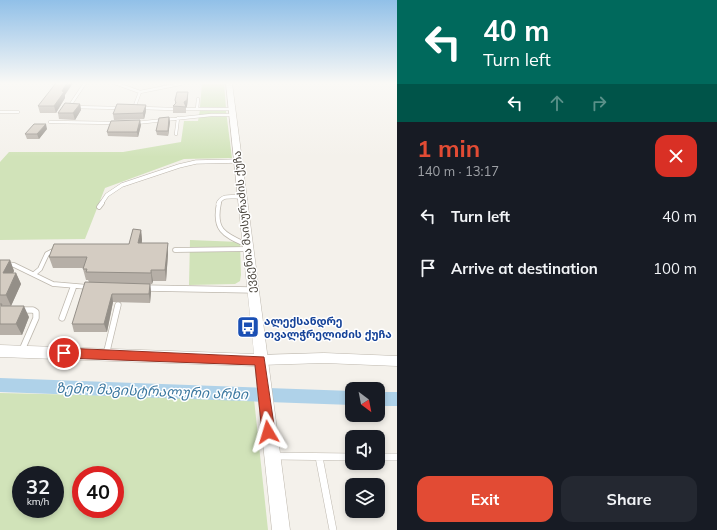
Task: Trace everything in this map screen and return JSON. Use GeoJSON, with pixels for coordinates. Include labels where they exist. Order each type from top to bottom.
{"type":"FeatureCollection","features":[{"type":"Feature","properties":{"kind":"street","name":"ევგენია მაისურაძის ქუჩა"},"geometry":{"type":"LineString","coordinates":[[231,108],[280,530]]}},
{"type":"Feature","properties":{"kind":"street"},"geometry":{"type":"LineString","coordinates":[[0,351],[260,360],[324,358],[397,361]]}},
{"type":"Feature","properties":{"kind":"lane"},"geometry":{"type":"LineString","coordinates":[[117,108],[174,109]]}},
{"type":"Feature","properties":{"kind":"lane"},"geometry":{"type":"LineString","coordinates":[[186,109],[231,112]]}},
{"type":"Feature","properties":{"kind":"lane"},"geometry":{"type":"LineString","coordinates":[[0,112],[18,112]]}},
{"type":"Feature","properties":{"kind":"lane"},"geometry":{"type":"LineString","coordinates":[[134,123],[231,112]]}},
{"type":"Feature","properties":{"kind":"lane"},"geometry":{"type":"LineString","coordinates":[[176,134],[178,118]]}},
{"type":"Feature","properties":{"kind":"lane"},"geometry":{"type":"LineString","coordinates":[[50,122],[119,123]]}},
{"type":"Feature","properties":{"kind":"lane"},"geometry":{"type":"LineString","coordinates":[[99,207],[107,195],[122,185],[179,166],[196,162],[238,161]]}},
{"type":"Feature","properties":{"kind":"lane"},"geometry":{"type":"LineString","coordinates":[[241,197],[228,196],[218,201],[218,226],[226,236],[247,247]]}},
{"type":"Feature","properties":{"kind":"lane"},"geometry":{"type":"LineString","coordinates":[[175,250],[247,247]]}},
{"type":"Feature","properties":{"kind":"lane"},"geometry":{"type":"LineString","coordinates":[[34,274],[40,269],[47,254],[55,249],[62,249]]}},
{"type":"Feature","properties":{"kind":"lane"},"geometry":{"type":"LineString","coordinates":[[0,263],[21,266],[47,282],[62,286],[96,287]]}},
{"type":"Feature","properties":{"kind":"lane"},"geometry":{"type":"LineString","coordinates":[[62,318],[73,286]]}},
{"type":"Feature","properties":{"kind":"lane"},"geometry":{"type":"LineString","coordinates":[[142,288],[252,290]]}},
{"type":"Feature","properties":{"kind":"lane"},"geometry":{"type":"LineString","coordinates":[[106,355],[118,305]]}},
{"type":"Feature","properties":{"kind":"lane"},"geometry":{"type":"LineString","coordinates":[[13,310],[33,310],[36,312],[36,318],[21,352]]}},
{"type":"Feature","properties":{"kind":"lane"},"geometry":{"type":"LineString","coordinates":[[271,456],[345,457]]}},
{"type":"Feature","properties":{"kind":"lane"},"geometry":{"type":"LineString","coordinates":[[319,457],[333,530]]}},
{"type":"Feature","properties":{"kind":"lane"},"geometry":{"type":"LineString","coordinates":[[385,457],[397,457]]}},
{"type":"Feature","properties":{"kind":"green space"},"geometry":{"type":"Polygon","coordinates":[[[200,110],[226,111],[232,158],[184,159],[105,188],[85,239],[0,240],[0,162],[9,152],[123,152],[181,142],[184,121],[198,121],[200,110]]]}},
{"type":"Feature","properties":{"kind":"green space"},"geometry":{"type":"Polygon","coordinates":[[[190,240],[240,242],[240,281],[235,284],[189,285],[190,240]]]}},
{"type":"Feature","properties":{"kind":"green space"},"geometry":{"type":"Polygon","coordinates":[[[0,393],[254,399],[268,530],[0,530],[0,393]]]}},
{"type":"Feature","properties":{"kind":"building"},"geometry":{"type":"Polygon","coordinates":[[[62,108],[77,108],[73,113],[58,113],[62,108]]]}},
{"type":"Feature","properties":{"kind":"building"},"geometry":{"type":"Polygon","coordinates":[[[116,108],[145,108],[143,113],[113,114],[116,108]]]}},
{"type":"Feature","properties":{"kind":"building"},"geometry":{"type":"Polygon","coordinates":[[[169,117],[168,131],[156,131],[159,118],[169,117]]]}},
{"type":"Feature","properties":{"kind":"building"},"geometry":{"type":"Polygon","coordinates":[[[140,120],[137,132],[107,132],[111,121],[140,120]]]}},
{"type":"Feature","properties":{"kind":"building"},"geometry":{"type":"Polygon","coordinates":[[[34,124],[46,124],[37,134],[25,134],[34,124]]]}},
{"type":"Feature","properties":{"kind":"building"},"geometry":{"type":"Polygon","coordinates":[[[133,229],[141,230],[138,243],[168,243],[165,270],[151,270],[151,273],[86,272],[87,269],[83,269],[87,257],[49,257],[54,244],[129,244],[133,229]]]}},
{"type":"Feature","properties":{"kind":"building"},"geometry":{"type":"Polygon","coordinates":[[[0,260],[10,260],[3,273],[16,273],[6,295],[0,295],[0,260]]]}},
{"type":"Feature","properties":{"kind":"building"},"geometry":{"type":"Polygon","coordinates":[[[85,282],[150,284],[149,294],[112,294],[104,324],[72,324],[85,282]]]}},
{"type":"Feature","properties":{"kind":"building"},"geometry":{"type":"Polygon","coordinates":[[[0,304],[2,304],[1,306],[24,306],[16,324],[0,324],[0,304]]]}},
{"type":"Feature","properties":{"kind":"waterway","name":"ზემო მაგისტრალური არხი"},"geometry":{"type":"LineString","coordinates":[[0,385],[345,398]]}},
{"type":"Feature","properties":{"kind":"waterway","name":"ზემო მაგისტრალური არხი"},"geometry":{"type":"LineString","coordinates":[[385,399],[397,399]]}},
{"type":"Feature","properties":{"kind":"place","name":"ალექსანდრე თვალჭრელიძის ქუჩა"},"geometry":{"type":"Point","coordinates":[248,327]}},
{"type":"Feature","properties":{"kind":"route"},"geometry":{"type":"LineString","coordinates":[[64,353],[260,360],[268,432]]}}]}
